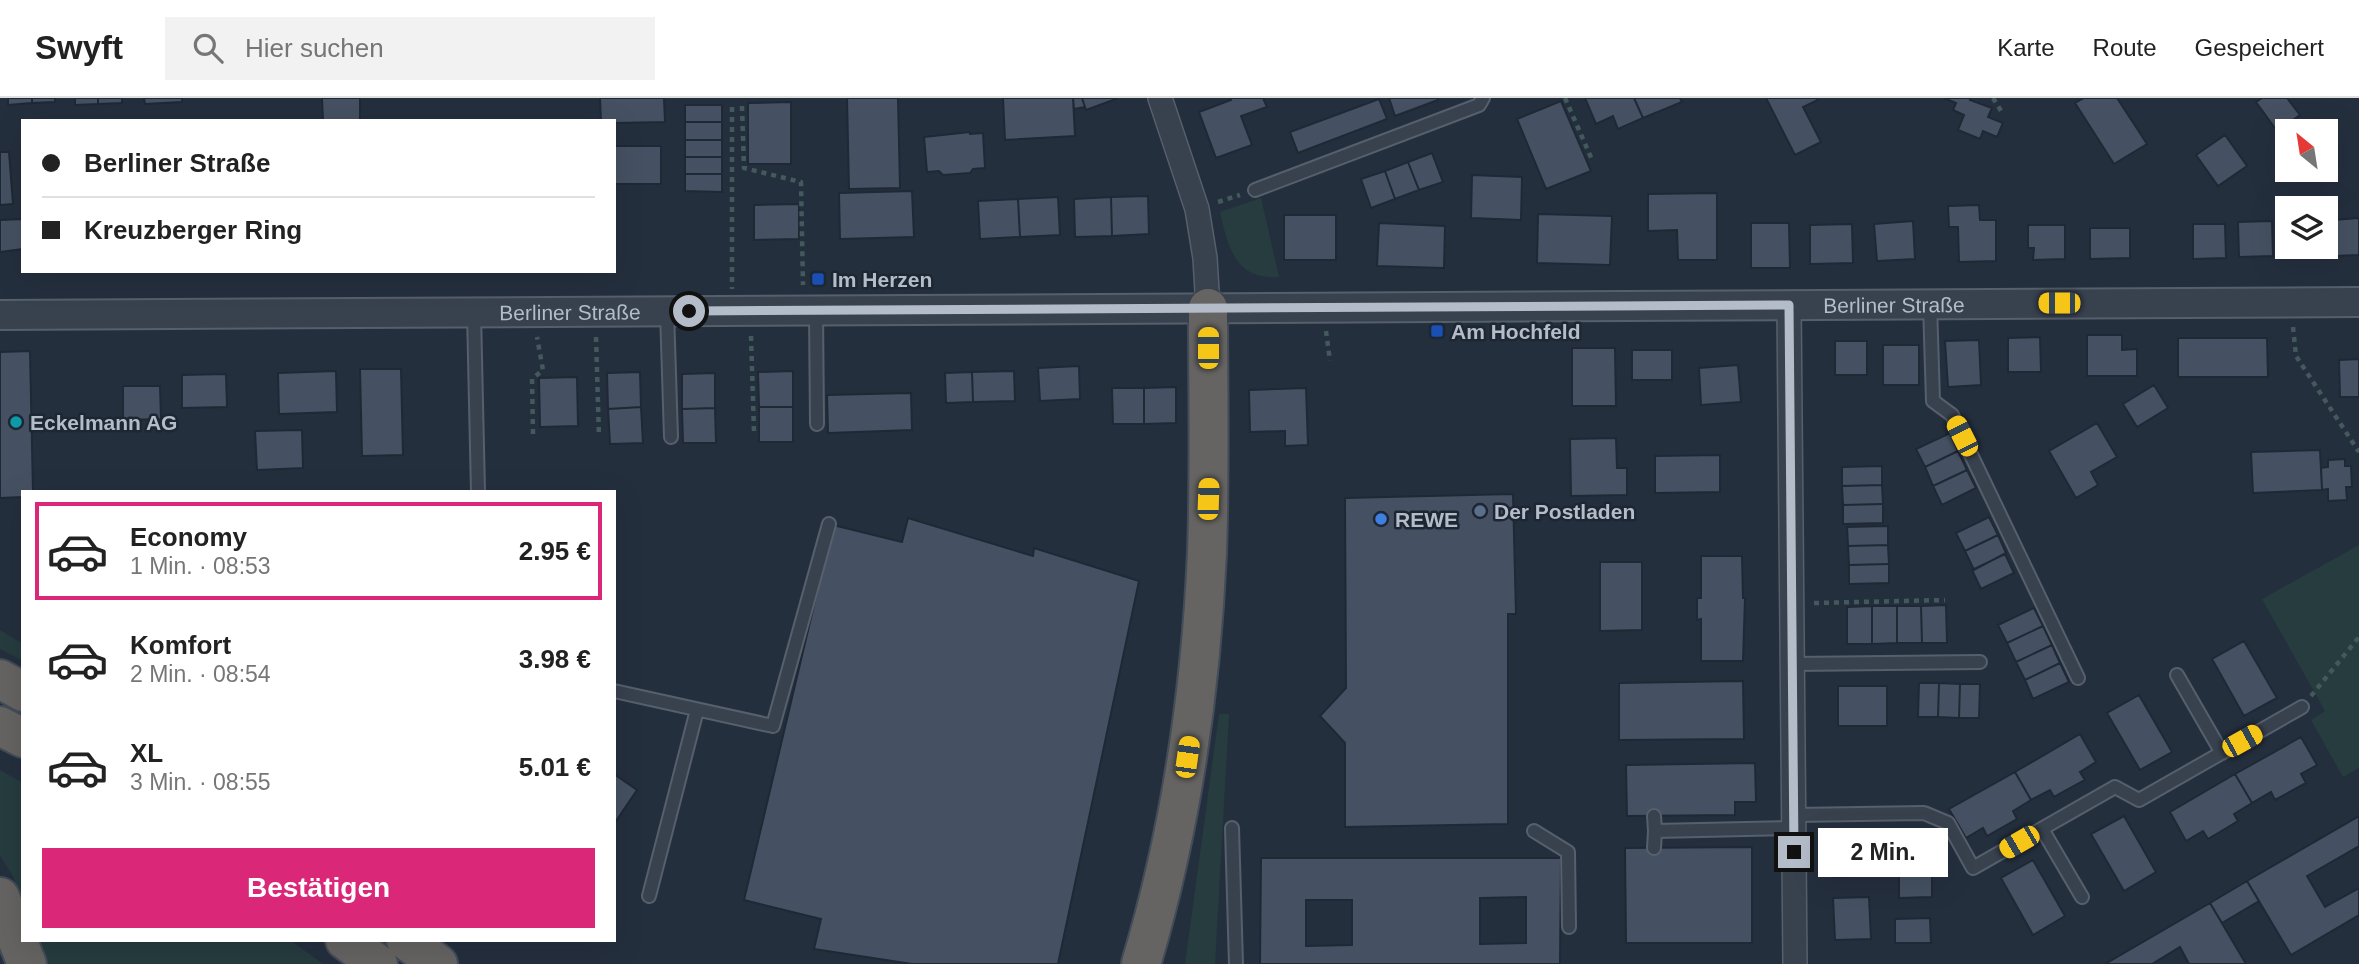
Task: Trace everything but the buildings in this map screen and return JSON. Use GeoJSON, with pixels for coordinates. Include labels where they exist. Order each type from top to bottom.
{"type":"FeatureCollection","features":[{"type":"Feature","properties":{"kind":"highway"},"geometry":{"type":"LineString","coordinates":[[1164,964],[1170,859],[1192,718],[1202,628],[1209,474],[1208,308]]}},
{"type":"Feature","properties":{"kind":"highway"},"geometry":{"type":"LineString","coordinates":[[0,679],[21,691]]}},
{"type":"Feature","properties":{"kind":"highway"},"geometry":{"type":"LineString","coordinates":[[0,726],[21,737]]}},
{"type":"Feature","properties":{"kind":"highway"},"geometry":{"type":"LineString","coordinates":[[1141,964],[1170,859]]}},
{"type":"Feature","properties":{"kind":"highway"},"geometry":{"type":"LineString","coordinates":[[0,897],[27,964]]}},
{"type":"Feature","properties":{"kind":"highway"},"geometry":{"type":"LineString","coordinates":[[348,942],[378,964]]}},
{"type":"Feature","properties":{"kind":"highway"},"geometry":{"type":"LineString","coordinates":[[409,942],[438,964]]}},
{"type":"Feature","properties":{"kind":"street"},"geometry":{"type":"LineString","coordinates":[[1160,98],[1198,209],[1208,308]]}},
{"type":"Feature","properties":{"kind":"street","name":"Berliner Straße"},"geometry":{"type":"LineString","coordinates":[[0,315],[2359,302]]}},
{"type":"Feature","properties":{"kind":"street"},"geometry":{"type":"LineString","coordinates":[[1789,305],[1795,964]]}},
{"type":"Feature","properties":{"kind":"lane"},"geometry":{"type":"LineString","coordinates":[[1255,190],[1479,105],[1483,98]]}},
{"type":"Feature","properties":{"kind":"lane"},"geometry":{"type":"LineString","coordinates":[[1930,304],[1933,401],[1952,415],[2078,678]]}},
{"type":"Feature","properties":{"kind":"lane"},"geometry":{"type":"LineString","coordinates":[[810,310],[817,424]]}},
{"type":"Feature","properties":{"kind":"lane"},"geometry":{"type":"LineString","coordinates":[[667,311],[671,437]]}},
{"type":"Feature","properties":{"kind":"lane"},"geometry":{"type":"LineString","coordinates":[[474,312],[478,490]]}},
{"type":"Feature","properties":{"kind":"lane"},"geometry":{"type":"LineString","coordinates":[[616,691],[773,726],[829,524]]}},
{"type":"Feature","properties":{"kind":"lane"},"geometry":{"type":"LineString","coordinates":[[1793,664],[1980,662]]}},
{"type":"Feature","properties":{"kind":"lane"},"geometry":{"type":"LineString","coordinates":[[2177,675],[2222,753]]}},
{"type":"Feature","properties":{"kind":"lane"},"geometry":{"type":"LineString","coordinates":[[1655,831],[1924,813],[1948,823],[1973,868],[2115,787],[2139,800],[2302,708]]}},
{"type":"Feature","properties":{"kind":"lane"},"geometry":{"type":"LineString","coordinates":[[649,896],[697,710]]}},
{"type":"Feature","properties":{"kind":"lane"},"geometry":{"type":"LineString","coordinates":[[1654,816],[1654,848]]}},
{"type":"Feature","properties":{"kind":"lane"},"geometry":{"type":"LineString","coordinates":[[1232,828],[1236,964]]}},
{"type":"Feature","properties":{"kind":"lane"},"geometry":{"type":"LineString","coordinates":[[2042,828],[2082,897]]}},
{"type":"Feature","properties":{"kind":"lane"},"geometry":{"type":"LineString","coordinates":[[1534,831],[1568,852],[1569,927]]}},
{"type":"Feature","properties":{"kind":"path"},"geometry":{"type":"LineString","coordinates":[[1565,98],[1593,162]]}},
{"type":"Feature","properties":{"kind":"path"},"geometry":{"type":"LineString","coordinates":[[1993,98],[2003,114]]}},
{"type":"Feature","properties":{"kind":"path"},"geometry":{"type":"LineString","coordinates":[[743,106],[744,168],[801,182],[810,310]]}},
{"type":"Feature","properties":{"kind":"path"},"geometry":{"type":"LineString","coordinates":[[732,107],[741,311],[754,432]]}},
{"type":"Feature","properties":{"kind":"path"},"geometry":{"type":"LineString","coordinates":[[1198,209],[1255,190]]}},
{"type":"Feature","properties":{"kind":"path"},"geometry":{"type":"LineString","coordinates":[[2291,302],[2296,356],[2359,452]]}},
{"type":"Feature","properties":{"kind":"path"},"geometry":{"type":"LineString","coordinates":[[533,312],[543,370],[532,379],[533,435]]}},
{"type":"Feature","properties":{"kind":"path"},"geometry":{"type":"LineString","coordinates":[[595,312],[599,436]]}},
{"type":"Feature","properties":{"kind":"path"},"geometry":{"type":"LineString","coordinates":[[1792,603],[1945,600]]}},
{"type":"Feature","properties":{"kind":"path"},"geometry":{"type":"LineString","coordinates":[[2302,708],[2359,637]]}},
{"type":"Feature","properties":{"kind":"green space"},"geometry":{"type":"Polygon","coordinates":[[[1261,198],[1279,277],[1264,277],[1243,267],[1231,249],[1220,212],[1261,198]]]}},
{"type":"Feature","properties":{"kind":"green space"},"geometry":{"type":"Polygon","coordinates":[[[2359,545],[2359,768],[2343,777],[2311,720],[2325,711],[2262,599],[2359,545]]]}},
{"type":"Feature","properties":{"kind":"green space"},"geometry":{"type":"Polygon","coordinates":[[[0,630],[21,643],[21,660],[0,649],[0,630]]]}},
{"type":"Feature","properties":{"kind":"green space"},"geometry":{"type":"Polygon","coordinates":[[[1219,714],[1229,714],[1215,964],[1185,964],[1219,714]]]}},
{"type":"Feature","properties":{"kind":"green space"},"geometry":{"type":"Polygon","coordinates":[[[0,770],[21,782],[21,898],[13,876],[0,856],[0,770]]]}},
{"type":"Feature","properties":{"kind":"green space"},"geometry":{"type":"Polygon","coordinates":[[[37,942],[293,942],[323,964],[44,964],[37,942]]]}},
{"type":"Feature","properties":{"kind":"place","name":"Im Herzen"},"geometry":{"type":"Point","coordinates":[818,279]}},
{"type":"Feature","properties":{"kind":"place","name":"Am Hochfeld"},"geometry":{"type":"Point","coordinates":[1437,331]}},
{"type":"Feature","properties":{"kind":"place","name":"Eckelmann AG"},"geometry":{"type":"Point","coordinates":[16,422]}},
{"type":"Feature","properties":{"kind":"place","name":"Der Postladen"},"geometry":{"type":"Point","coordinates":[1480,511]}},
{"type":"Feature","properties":{"kind":"place","name":"REWE"},"geometry":{"type":"Point","coordinates":[1381,519]}},
{"type":"Feature","properties":{"kind":"route"},"geometry":{"type":"LineString","coordinates":[[689,311],[1789,305],[1794,852]]}}]}
